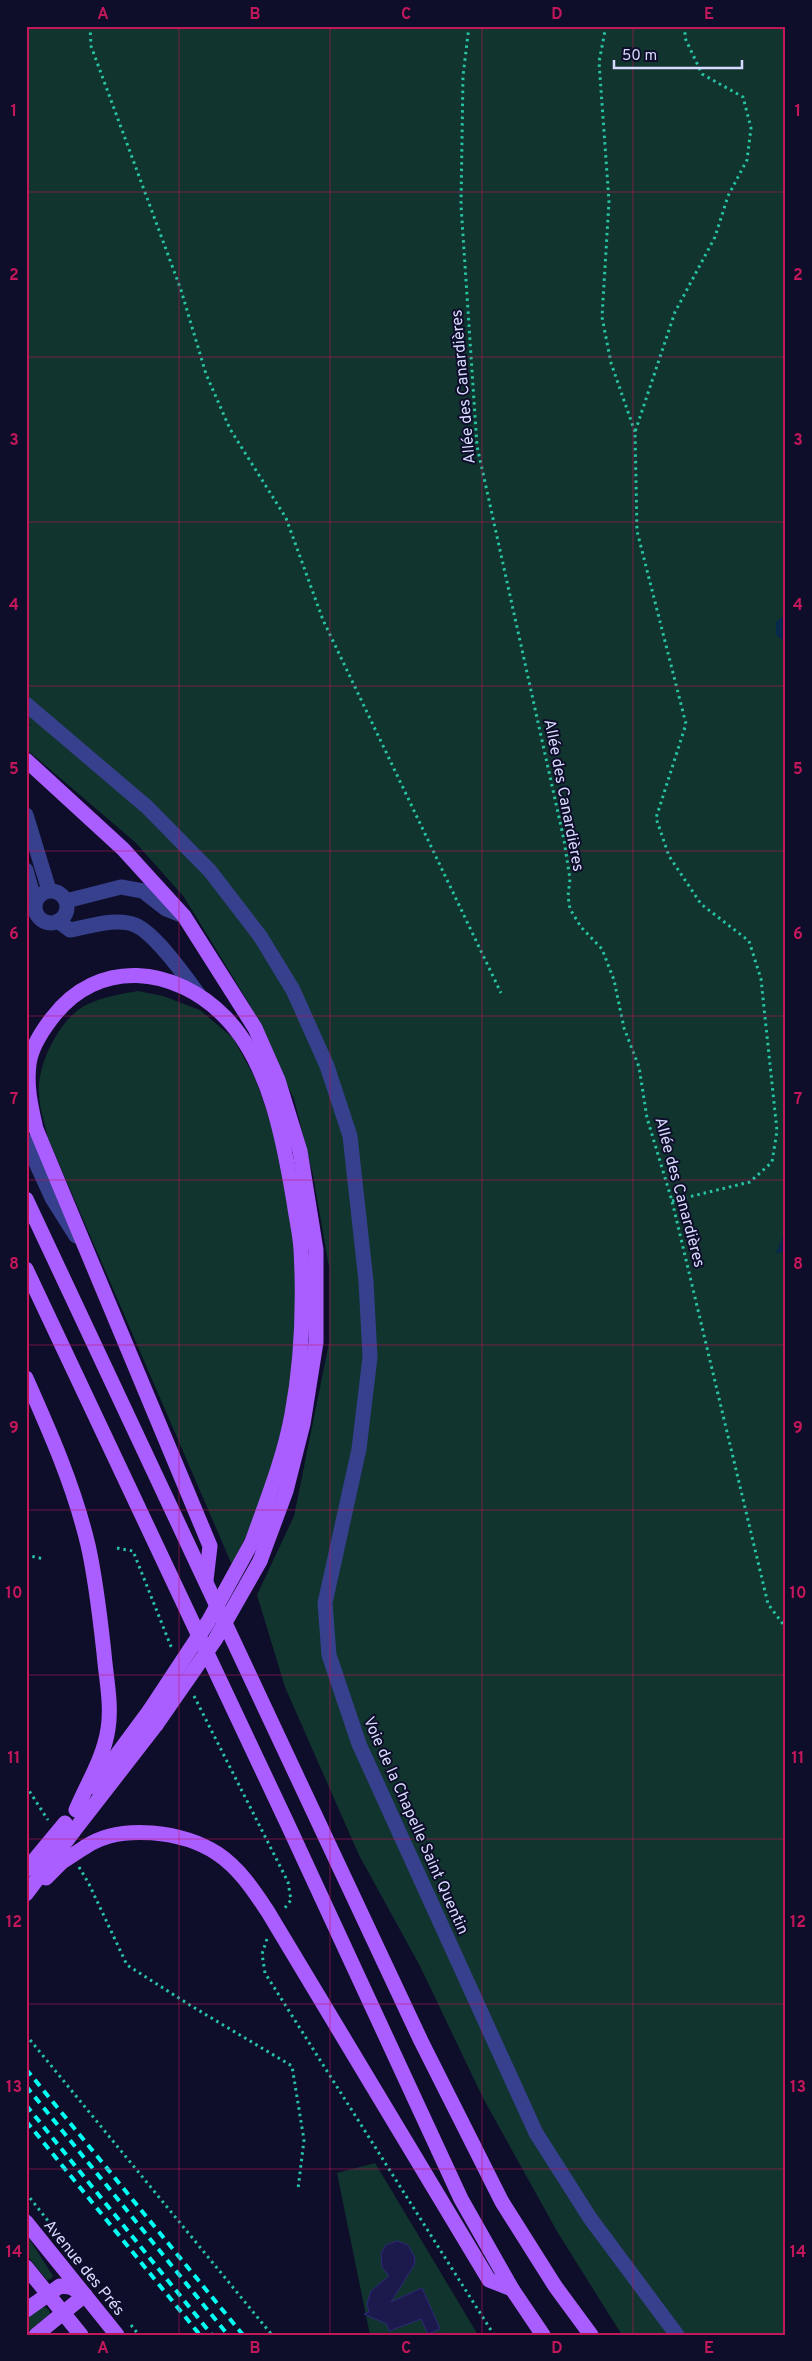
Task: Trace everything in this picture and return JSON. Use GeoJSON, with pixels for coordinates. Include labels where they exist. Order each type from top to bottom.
{"type":"FeatureCollection","features":[{"type":"Feature","properties":{"kind":"main road"},"geometry":{"type":"LineString","coordinates":[[26,760],[123,849],[184,916],[255,1028],[278,1080],[300,1151],[316,1250],[316,1342],[303,1424],[286,1491],[260,1561],[215,1640],[156,1726],[26,1870]]}},
{"type":"Feature","properties":{"kind":"main road"},"geometry":{"type":"LineString","coordinates":[[26,1895],[63,1827],[150,1710],[208,1622],[252,1542],[275,1478],[292,1415],[302,1338],[301,1248],[286,1154],[271,1099],[246,1043],[226,1018],[199,995],[176,983],[153,976],[117,977],[86,987],[61,1006],[41,1032],[29,1062],[28,1097],[36,1128],[210,1546],[206,1580]]}},
{"type":"Feature","properties":{"kind":"main road"},"geometry":{"type":"LineString","coordinates":[[26,1199],[420,2040],[502,2202],[555,2286],[591,2335]]}},
{"type":"Feature","properties":{"kind":"main road"},"geometry":{"type":"LineString","coordinates":[[26,1270],[293,1834],[461,2199],[512,2289],[543,2335]]}},
{"type":"Feature","properties":{"kind":"main road"},"geometry":{"type":"LineString","coordinates":[[26,1378],[53,1437],[76,1499],[88,1546],[103,1649],[109,1704],[108,1729],[102,1751],[76,1810]]}},
{"type":"Feature","properties":{"kind":"main road"},"geometry":{"type":"LineString","coordinates":[[26,1895],[62,1862],[85,1847],[120,1834],[148,1832],[184,1839],[217,1854],[244,1877],[311,1982],[489,2280],[512,2289]]}},
{"type":"Feature","properties":{"kind":"main road","name":"Avenue des Prés"},"geometry":{"type":"LineString","coordinates":[[26,2222],[117,2335]]}},
{"type":"Feature","properties":{"kind":"main road"},"geometry":{"type":"LineString","coordinates":[[26,2267],[81,2335]]}},
{"type":"Feature","properties":{"kind":"main road"},"geometry":{"type":"LineString","coordinates":[[26,2310],[60,2286],[70,2287],[85,2295],[36,2335]]}},
{"type":"Feature","properties":{"kind":"street","name":"Voie de la Chapelle Saint Quentin"},"geometry":{"type":"LineString","coordinates":[[26,704],[147,807],[210,871],[260,936],[293,990],[327,1066],[350,1136],[366,1281],[370,1357],[359,1449],[325,1603],[329,1655],[359,1744],[536,2132],[590,2218],[677,2335]]}},
{"type":"Feature","properties":{"kind":"street"},"geometry":{"type":"LineString","coordinates":[[26,815],[49,890]]}},
{"type":"Feature","properties":{"kind":"street"},"geometry":{"type":"LineString","coordinates":[[26,870],[32,909],[46,922],[58,921],[66,914],[66,902],[61,894],[49,890],[40,894],[32,909]]}},
{"type":"Feature","properties":{"kind":"street"},"geometry":{"type":"LineString","coordinates":[[66,902],[121,887],[143,891],[166,910],[184,916]]}},
{"type":"Feature","properties":{"kind":"street"},"geometry":{"type":"LineString","coordinates":[[58,921],[70,930],[117,922],[135,925],[165,952],[183,972],[199,995]]}},
{"type":"Feature","properties":{"kind":"street"},"geometry":{"type":"LineString","coordinates":[[26,1141],[52,1198],[89,1256]]}},
{"type":"Feature","properties":{"kind":"path"},"geometry":{"type":"LineString","coordinates":[[90,26],[92,46],[180,290],[206,374],[230,429],[286,518],[323,620],[501,994]]}},
{"type":"Feature","properties":{"kind":"path","name":"Allée des Canardières"},"geometry":{"type":"LineString","coordinates":[[469,26],[463,76],[461,204],[477,446],[564,840],[570,879],[568,896],[570,909],[581,927],[602,949],[614,980],[624,1028],[638,1067],[648,1118],[672,1201],[768,1604],[786,1628]]}},
{"type":"Feature","properties":{"kind":"path"},"geometry":{"type":"LineString","coordinates":[[606,26],[599,62],[609,201],[602,317],[611,364],[635,432],[637,531],[686,724],[656,818],[669,856],[701,904],[749,941],[761,979],[777,1131],[772,1162],[750,1182],[672,1201]]}},
{"type":"Feature","properties":{"kind":"path"},"geometry":{"type":"LineString","coordinates":[[635,432],[675,312],[715,236],[728,196],[746,160],[751,128],[743,97],[702,74],[685,38],[686,26]]}},
{"type":"Feature","properties":{"kind":"path"},"geometry":{"type":"LineString","coordinates":[[117,1548],[133,1551],[175,1657]]}},
{"type":"Feature","properties":{"kind":"path"},"geometry":{"type":"LineString","coordinates":[[26,1555],[44,1559]]}},
{"type":"Feature","properties":{"kind":"path"},"geometry":{"type":"LineString","coordinates":[[192,1691],[288,1882],[291,1900],[280,1913]]}},
{"type":"Feature","properties":{"kind":"path"},"geometry":{"type":"LineString","coordinates":[[26,1786],[63,1827]]}},
{"type":"Feature","properties":{"kind":"path"},"geometry":{"type":"LineString","coordinates":[[73,1860],[90,1884],[127,1965],[192,2007],[292,2066],[304,2140],[298,2189]]}},
{"type":"Feature","properties":{"kind":"path"},"geometry":{"type":"LineString","coordinates":[[267,1938],[262,1954],[265,1973],[494,2335]]}},
{"type":"Feature","properties":{"kind":"path"},"geometry":{"type":"LineString","coordinates":[[26,2035],[272,2335]]}},
{"type":"Feature","properties":{"kind":"path"},"geometry":{"type":"LineString","coordinates":[[26,2193],[86,2268]]}},
{"type":"Feature","properties":{"kind":"green space"},"geometry":{"type":"Polygon","coordinates":[[[26,26],[786,26],[786,2335],[622,2335],[558,2233],[483,2098],[420,1966],[359,1855],[285,1687],[257,1595],[294,1516],[329,1343],[329,1267],[313,1175],[294,1099],[250,1005],[184,897],[135,842],[26,749],[26,723],[32,726],[26,721],[26,26]]]}},
{"type":"Feature","properties":{"kind":"green space"},"geometry":{"type":"Polygon","coordinates":[[[138,991],[163,996],[200,1010],[233,1038],[255,1078],[275,1134],[292,1216],[298,1293],[292,1383],[276,1463],[259,1509],[232,1565],[48,1138],[40,1104],[39,1081],[46,1056],[67,1020],[76,1011],[92,1002],[138,991]]]}},
{"type":"Feature","properties":{"kind":"green space"},"geometry":{"type":"Polygon","coordinates":[[[375,2163],[478,2335],[370,2335],[337,2173],[375,2163]]]}},
{"type":"Feature","properties":{"kind":"green space"},"geometry":{"type":"Polygon","coordinates":[[[26,2234],[53,2276],[51,2279],[47,2280],[26,2254],[26,2234]]]}},
{"type":"Feature","properties":{"kind":"green space"},"geometry":{"type":"Polygon","coordinates":[[[45,2307],[49,2310],[50,2314],[26,2333],[26,2318],[38,2309],[45,2307]]]}},
{"type":"Feature","properties":{"kind":"water"},"geometry":{"type":"Polygon","coordinates":[[[786,614],[786,643],[776,635],[776,622],[786,614]]]}},
{"type":"Feature","properties":{"kind":"water"},"geometry":{"type":"Polygon","coordinates":[[[786,1228],[786,1252],[776,1253],[786,1228]]]}},
{"type":"Feature","properties":{"kind":"building"},"geometry":{"type":"Polygon","coordinates":[[[397,2241],[408,2245],[415,2258],[414,2265],[391,2302],[422,2288],[440,2329],[428,2334],[421,2319],[389,2331],[387,2324],[364,2314],[369,2312],[367,2304],[371,2291],[389,2276],[382,2267],[381,2253],[386,2245],[397,2241]]]}},
{"type":"Feature","properties":{"kind":"railway"},"geometry":{"type":"LineString","coordinates":[[26,2069],[243,2335]]}},
{"type":"Feature","properties":{"kind":"railway"},"geometry":{"type":"LineString","coordinates":[[26,2086],[228,2335]]}},
{"type":"Feature","properties":{"kind":"railway"},"geometry":{"type":"LineString","coordinates":[[26,2105],[212,2335]]}},
{"type":"Feature","properties":{"kind":"railway"},"geometry":{"type":"LineString","coordinates":[[26,2121],[200,2335]]}}]}
